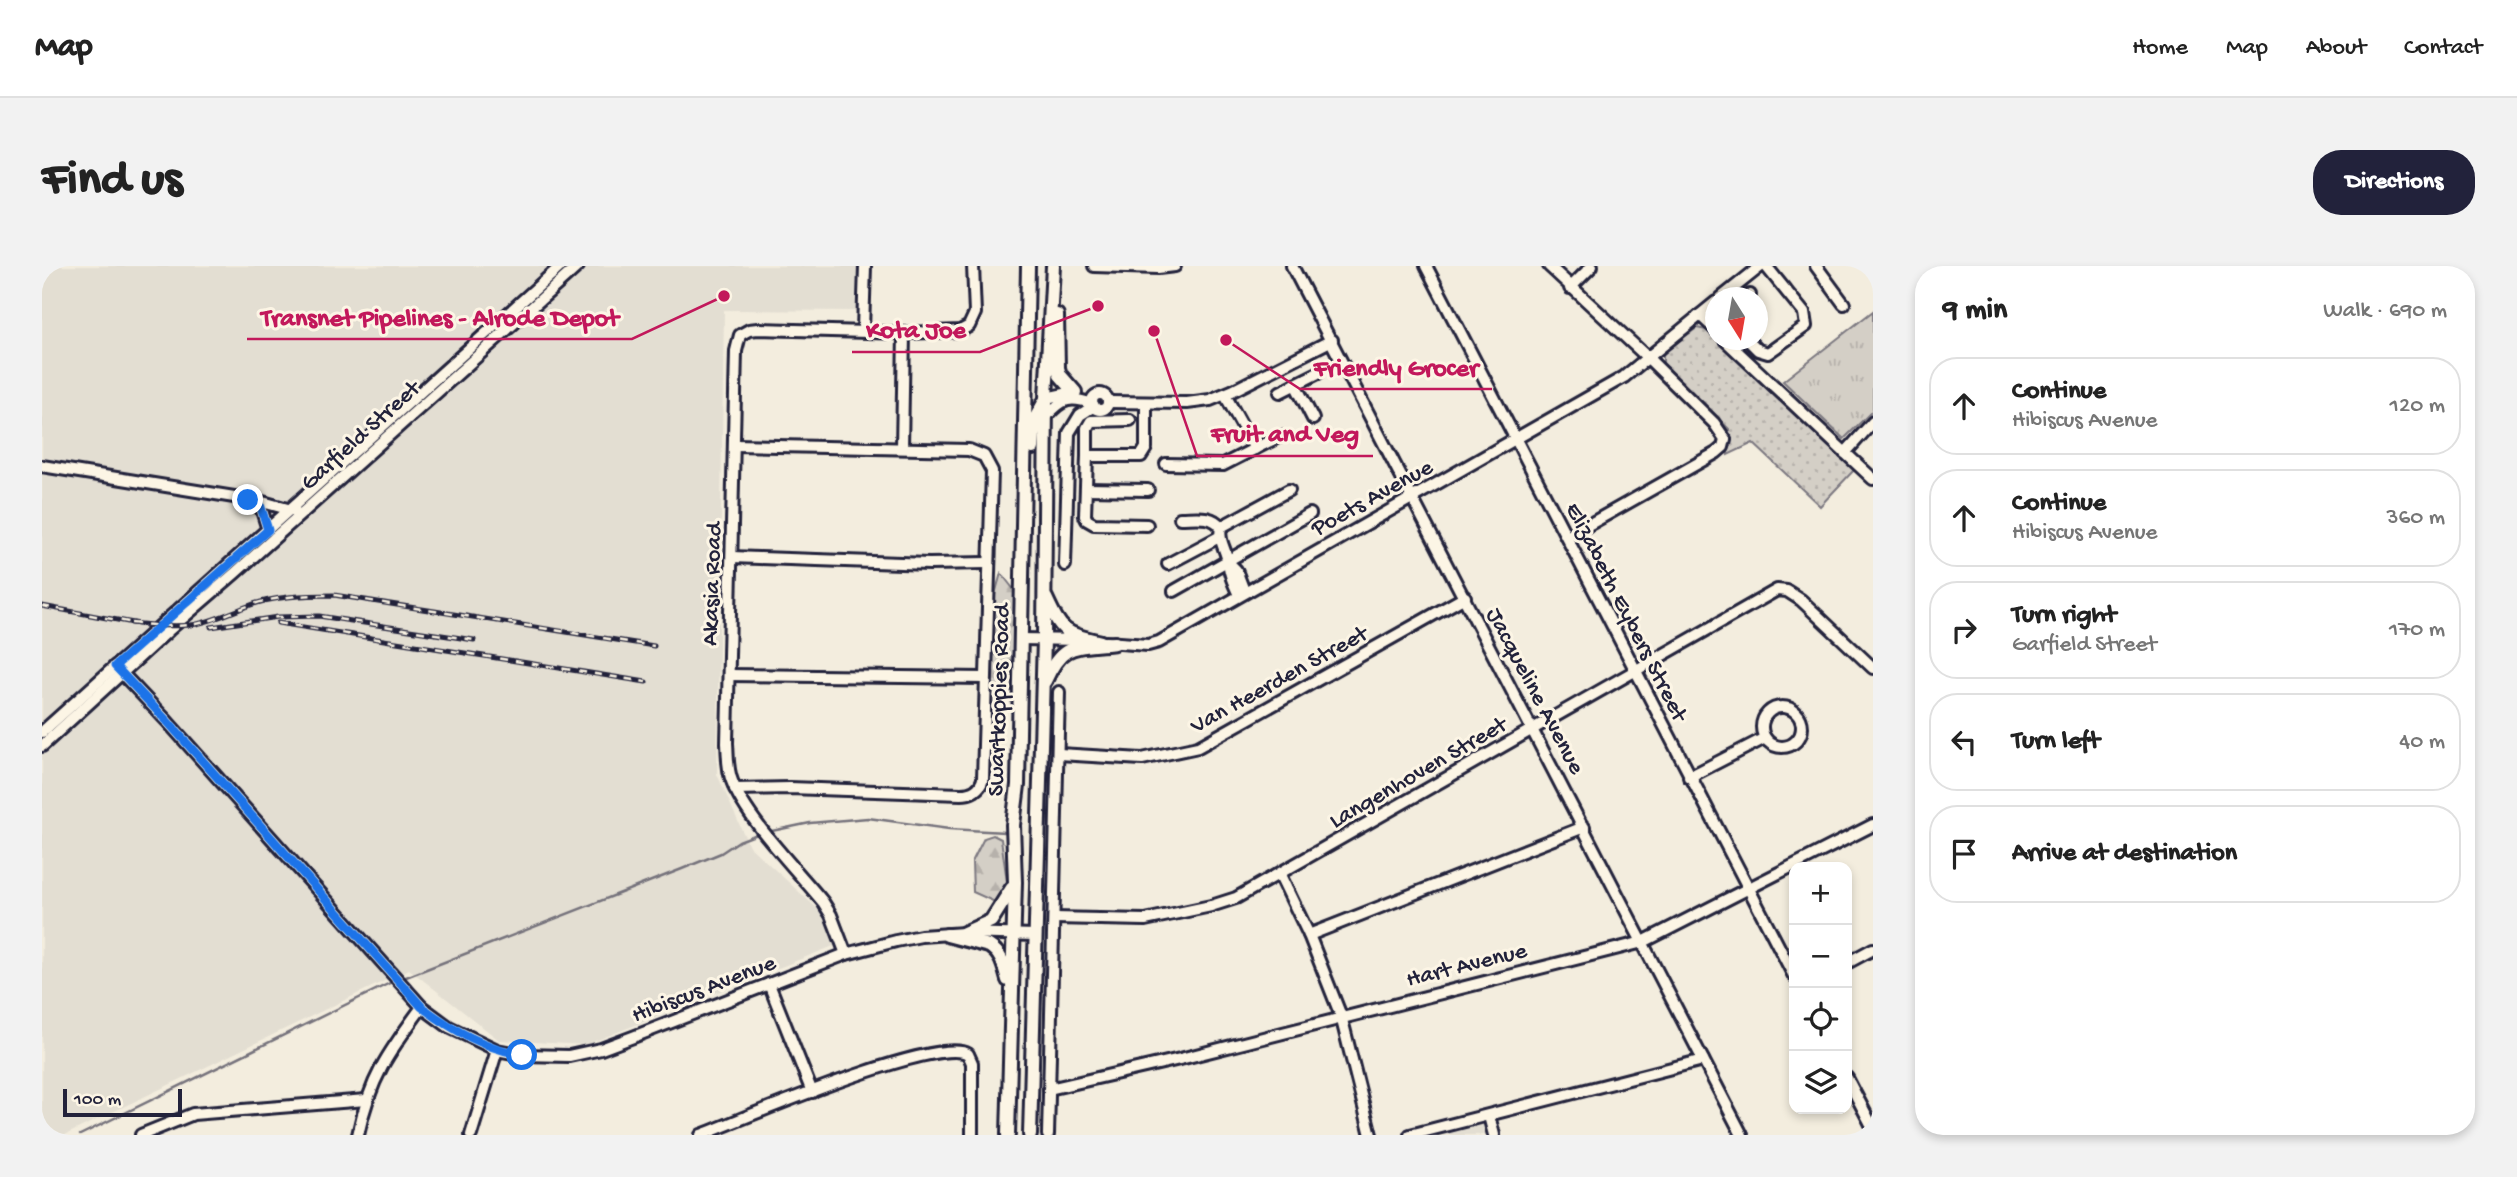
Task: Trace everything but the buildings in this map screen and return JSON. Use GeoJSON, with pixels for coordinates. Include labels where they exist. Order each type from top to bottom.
{"type":"FeatureCollection","features":[{"type":"Feature","properties":{"kind":"main road","name":"Swartkoppies Road"},"geometry":{"type":"LineString","coordinates":[[1008,1135],[1015,883],[1013,824],[1018,785],[1028,266]]}},
{"type":"Feature","properties":{"kind":"main road","name":"Swartkoppies Road"},"geometry":{"type":"LineString","coordinates":[[1030,1135],[1044,639],[1046,398],[1053,266]]}},
{"type":"Feature","properties":{"kind":"main road"},"geometry":{"type":"LineString","coordinates":[[1053,266],[1058,368],[1060,375],[1077,396]]}},
{"type":"Feature","properties":{"kind":"main road"},"geometry":{"type":"LineString","coordinates":[[1024,492],[1031,468],[1035,419],[1046,398]]}},
{"type":"Feature","properties":{"kind":"main road"},"geometry":{"type":"LineString","coordinates":[[1044,595],[1057,620],[1069,634],[1101,642]]}},
{"type":"Feature","properties":{"kind":"main road"},"geometry":{"type":"LineString","coordinates":[[1043,685],[1053,664],[1065,651],[1115,643]]}},
{"type":"Feature","properties":{"kind":"main road"},"geometry":{"type":"LineString","coordinates":[[964,933],[991,921],[1015,883]]}},
{"type":"Feature","properties":{"kind":"main road"},"geometry":{"type":"LineString","coordinates":[[947,935],[995,950],[1002,959],[1011,987]]}},
{"type":"Feature","properties":{"kind":"street","name":"Garfield Street"},"geometry":{"type":"LineString","coordinates":[[467,358],[550,271],[561,266]]}},
{"type":"Feature","properties":{"kind":"street","name":"Garfield Street"},"geometry":{"type":"LineString","coordinates":[[42,732],[119,670],[467,358],[578,266]]}},
{"type":"Feature","properties":{"kind":"street"},"geometry":{"type":"LineString","coordinates":[[865,266],[863,330],[904,333],[960,331],[969,326],[973,319],[968,307],[973,266]]}},
{"type":"Feature","properties":{"kind":"street"},"geometry":{"type":"LineString","coordinates":[[1094,266],[1175,266]]}},
{"type":"Feature","properties":{"kind":"street","name":"Jacqueline Avenue"},"geometry":{"type":"LineString","coordinates":[[1293,266],[1742,1135]]}},
{"type":"Feature","properties":{"kind":"street","name":"Elizabeth Eybers Street"},"geometry":{"type":"LineString","coordinates":[[1426,266],[1789,966]]}},
{"type":"Feature","properties":{"kind":"street"},"geometry":{"type":"LineString","coordinates":[[1549,266],[1647,357],[1714,423],[1725,439],[1723,447],[1716,453],[1567,537]]}},
{"type":"Feature","properties":{"kind":"street"},"geometry":{"type":"LineString","coordinates":[[1570,288],[1592,266]]}},
{"type":"Feature","properties":{"kind":"street"},"geometry":{"type":"LineString","coordinates":[[1741,287],[1764,266],[1807,319],[1806,326],[1768,353],[1760,350]]}},
{"type":"Feature","properties":{"kind":"street"},"geometry":{"type":"LineString","coordinates":[[1816,266],[1844,304]]}},
{"type":"Feature","properties":{"kind":"street","name":"Poets Avenue"},"geometry":{"type":"LineString","coordinates":[[1020,639],[1155,643],[1624,377],[1705,311]]}},
{"type":"Feature","properties":{"kind":"street"},"geometry":{"type":"LineString","coordinates":[[1700,315],[1705,320]]}},
{"type":"Feature","properties":{"kind":"street","name":"Akasia Road"},"geometry":{"type":"LineString","coordinates":[[846,954],[831,915],[735,789],[728,765],[736,351],[738,340],[743,333],[758,329],[863,330]]}},
{"type":"Feature","properties":{"kind":"street"},"geometry":{"type":"LineString","coordinates":[[902,448],[904,333]]}},
{"type":"Feature","properties":{"kind":"street"},"geometry":{"type":"LineString","coordinates":[[1065,565],[1069,433],[1080,415],[1103,395],[1108,402],[1146,403],[1195,402],[1225,395],[1332,340]]}},
{"type":"Feature","properties":{"kind":"street"},"geometry":{"type":"LineString","coordinates":[[1736,350],[1873,479]]}},
{"type":"Feature","properties":{"kind":"street"},"geometry":{"type":"LineString","coordinates":[[1273,370],[1313,419]]}},
{"type":"Feature","properties":{"kind":"street"},"geometry":{"type":"LineString","coordinates":[[1287,388],[1318,373]]}},
{"type":"Feature","properties":{"kind":"street"},"geometry":{"type":"LineString","coordinates":[[1046,398],[1069,392],[1094,403]]}},
{"type":"Feature","properties":{"kind":"street"},"geometry":{"type":"LineString","coordinates":[[1225,395],[1255,449]]}},
{"type":"Feature","properties":{"kind":"street"},"geometry":{"type":"LineString","coordinates":[[1077,396],[1080,415]]}},
{"type":"Feature","properties":{"kind":"street"},"geometry":{"type":"LineString","coordinates":[[1046,416],[1066,398],[1077,396]]}},
{"type":"Feature","properties":{"kind":"street"},"geometry":{"type":"LineString","coordinates":[[1087,456],[1141,456],[1146,449],[1146,403]]}},
{"type":"Feature","properties":{"kind":"street"},"geometry":{"type":"LineString","coordinates":[[1130,420],[1091,421],[1087,428],[1086,516],[1090,523],[1147,525]]}},
{"type":"Feature","properties":{"kind":"street"},"geometry":{"type":"LineString","coordinates":[[1844,453],[1873,422]]}},
{"type":"Feature","properties":{"kind":"street"},"geometry":{"type":"LineString","coordinates":[[1166,464],[1219,466],[1280,436]]}},
{"type":"Feature","properties":{"kind":"street"},"geometry":{"type":"LineString","coordinates":[[734,445],[969,450],[977,451],[987,458],[992,471],[982,781],[974,791],[961,794],[790,788],[735,789]]}},
{"type":"Feature","properties":{"kind":"street"},"geometry":{"type":"LineString","coordinates":[[42,466],[259,501],[296,512]]}},
{"type":"Feature","properties":{"kind":"street"},"geometry":{"type":"LineString","coordinates":[[1086,489],[1148,490]]}},
{"type":"Feature","properties":{"kind":"street"},"geometry":{"type":"LineString","coordinates":[[1168,564],[1289,490]]}},
{"type":"Feature","properties":{"kind":"street"},"geometry":{"type":"LineString","coordinates":[[259,501],[268,530]]}},
{"type":"Feature","properties":{"kind":"street","name":"Garfield Street"},"geometry":{"type":"LineString","coordinates":[[42,746],[268,530],[296,512]]}},
{"type":"Feature","properties":{"kind":"street"},"geometry":{"type":"LineString","coordinates":[[1174,591],[1310,514]]}},
{"type":"Feature","properties":{"kind":"street"},"geometry":{"type":"LineString","coordinates":[[1180,518],[1208,518],[1216,521],[1228,562],[1228,572],[1242,594]]}},
{"type":"Feature","properties":{"kind":"street"},"geometry":{"type":"LineString","coordinates":[[732,557],[891,563],[988,563]]}},
{"type":"Feature","properties":{"kind":"street","name":"Langenhoven Street"},"geometry":{"type":"LineString","coordinates":[[1054,918],[1128,921],[1166,916],[1226,902],[1280,875],[1780,590],[1790,592],[1801,600],[1873,668]]}},
{"type":"Feature","properties":{"kind":"street","name":"Van Heerden Street"},"geometry":{"type":"LineString","coordinates":[[1059,754],[1142,759],[1198,747],[1465,597]]}},
{"type":"Feature","properties":{"kind":"street","name":"Hibiscus Avenue"},"geometry":{"type":"LineString","coordinates":[[119,670],[422,1007],[466,1037],[497,1050],[554,1057],[584,1054],[846,954],[920,936],[964,933],[1036,935]]}},
{"type":"Feature","properties":{"kind":"street"},"geometry":{"type":"LineString","coordinates":[[729,675],[985,678]]}},
{"type":"Feature","properties":{"kind":"street"},"geometry":{"type":"LineString","coordinates":[[1048,1135],[1059,692]]}},
{"type":"Feature","properties":{"kind":"street"},"geometry":{"type":"LineString","coordinates":[[1689,777],[1765,738]]}},
{"type":"Feature","properties":{"kind":"street","name":"Hart Avenue"},"geometry":{"type":"LineString","coordinates":[[1049,1090],[1643,942],[1873,825]]}},
{"type":"Feature","properties":{"kind":"street"},"geometry":{"type":"LineString","coordinates":[[1309,935],[1584,827]]}},
{"type":"Feature","properties":{"kind":"street"},"geometry":{"type":"LineString","coordinates":[[1280,875],[1309,935],[1341,1016],[1371,1135]]}},
{"type":"Feature","properties":{"kind":"street"},"geometry":{"type":"LineString","coordinates":[[1852,960],[1873,949]]}},
{"type":"Feature","properties":{"kind":"street"},"geometry":{"type":"LineString","coordinates":[[769,984],[813,1092]]}},
{"type":"Feature","properties":{"kind":"street"},"geometry":{"type":"LineString","coordinates":[[358,1135],[366,1100],[390,1051],[422,1007]]}},
{"type":"Feature","properties":{"kind":"street"},"geometry":{"type":"LineString","coordinates":[[471,1135],[497,1050]]}},
{"type":"Feature","properties":{"kind":"street"},"geometry":{"type":"LineString","coordinates":[[701,1135],[721,1132],[813,1092],[875,1069],[957,1050],[971,1058],[972,1135]]}},
{"type":"Feature","properties":{"kind":"street"},"geometry":{"type":"LineString","coordinates":[[1410,1135],[1703,1060]]}},
{"type":"Feature","properties":{"kind":"street"},"geometry":{"type":"LineString","coordinates":[[1852,1088],[1873,1128]]}},
{"type":"Feature","properties":{"kind":"street"},"geometry":{"type":"LineString","coordinates":[[141,1135],[193,1114],[366,1100]]}},
{"type":"Feature","properties":{"kind":"street"},"geometry":{"type":"LineString","coordinates":[[1489,1115],[1494,1135]]}},
{"type":"Feature","properties":{"kind":"street"},"geometry":{"type":"LineString","coordinates":[[165,1124],[171,1135]]}},
{"type":"Feature","properties":{"kind":"shaded area"},"geometry":{"type":"Polygon","coordinates":[[[42,266],[857,266],[856,311],[724,310],[717,774],[749,846],[821,912],[836,945],[585,1045],[499,1040],[409,969],[65,1135],[42,1135],[42,266]]]}},
{"type":"Feature","properties":{"kind":"shaded area"},"geometry":{"type":"Polygon","coordinates":[[[1483,1120],[1487,1135],[1425,1135],[1483,1120]]]}},
{"type":"Feature","properties":{"kind":"green space"},"geometry":{"type":"Polygon","coordinates":[[[1873,311],[1873,410],[1844,439],[1783,381],[1873,311]]]}},
{"type":"Feature","properties":{"kind":"green space"},"geometry":{"type":"Polygon","coordinates":[[[1697,328],[1705,330],[1705,350],[1727,350],[1855,469],[1820,506],[1753,443],[1728,455],[1729,429],[1663,366],[1666,350],[1697,328]]]}},
{"type":"Feature","properties":{"kind":"green space"},"geometry":{"type":"Polygon","coordinates":[[[1001,573],[1015,591],[1014,648],[1007,681],[998,692],[986,684],[989,616],[1001,573]]]}},
{"type":"Feature","properties":{"kind":"green space"},"geometry":{"type":"Polygon","coordinates":[[[993,835],[1001,839],[1007,881],[995,902],[973,892],[972,862],[984,838],[993,835]]]}},
{"type":"Feature","properties":{"kind":"waterway"},"geometry":{"type":"LineString","coordinates":[[767,832],[810,823],[868,818],[949,829],[1005,832]]}},
{"type":"Feature","properties":{"kind":"waterway"},"geometry":{"type":"LineString","coordinates":[[401,979],[682,869],[760,833]]}},
{"type":"Feature","properties":{"kind":"waterway"},"geometry":{"type":"LineString","coordinates":[[80,1135],[394,981]]}},
{"type":"Feature","properties":{"kind":"railway"},"geometry":{"type":"LineString","coordinates":[[131,623],[191,625],[269,600],[334,595],[654,646]]}},
{"type":"Feature","properties":{"kind":"railway"},"geometry":{"type":"LineString","coordinates":[[42,606],[139,624]]}},
{"type":"Feature","properties":{"kind":"railway"},"geometry":{"type":"LineString","coordinates":[[211,627],[278,617],[319,616],[474,640]]}},
{"type":"Feature","properties":{"kind":"railway"},"geometry":{"type":"LineString","coordinates":[[278,623],[646,682]]}},
{"type":"Feature","properties":{"kind":"place","name":"Transnet Pipelines - Alrode Depot"},"geometry":{"type":"Point","coordinates":[724,296]}},
{"type":"Feature","properties":{"kind":"place","name":"Kota Joe"},"geometry":{"type":"Point","coordinates":[1098,306]}},
{"type":"Feature","properties":{"kind":"place","name":"Fruit and Veg"},"geometry":{"type":"Point","coordinates":[1154,331]}},
{"type":"Feature","properties":{"kind":"place","name":"Friendly Grocer"},"geometry":{"type":"Point","coordinates":[1226,340]}},
{"type":"Feature","properties":{"kind":"route"},"geometry":{"type":"LineString","coordinates":[[248,500],[259,501],[268,530],[115,666],[422,1007],[466,1037],[497,1050],[522,1055]]}}]}
